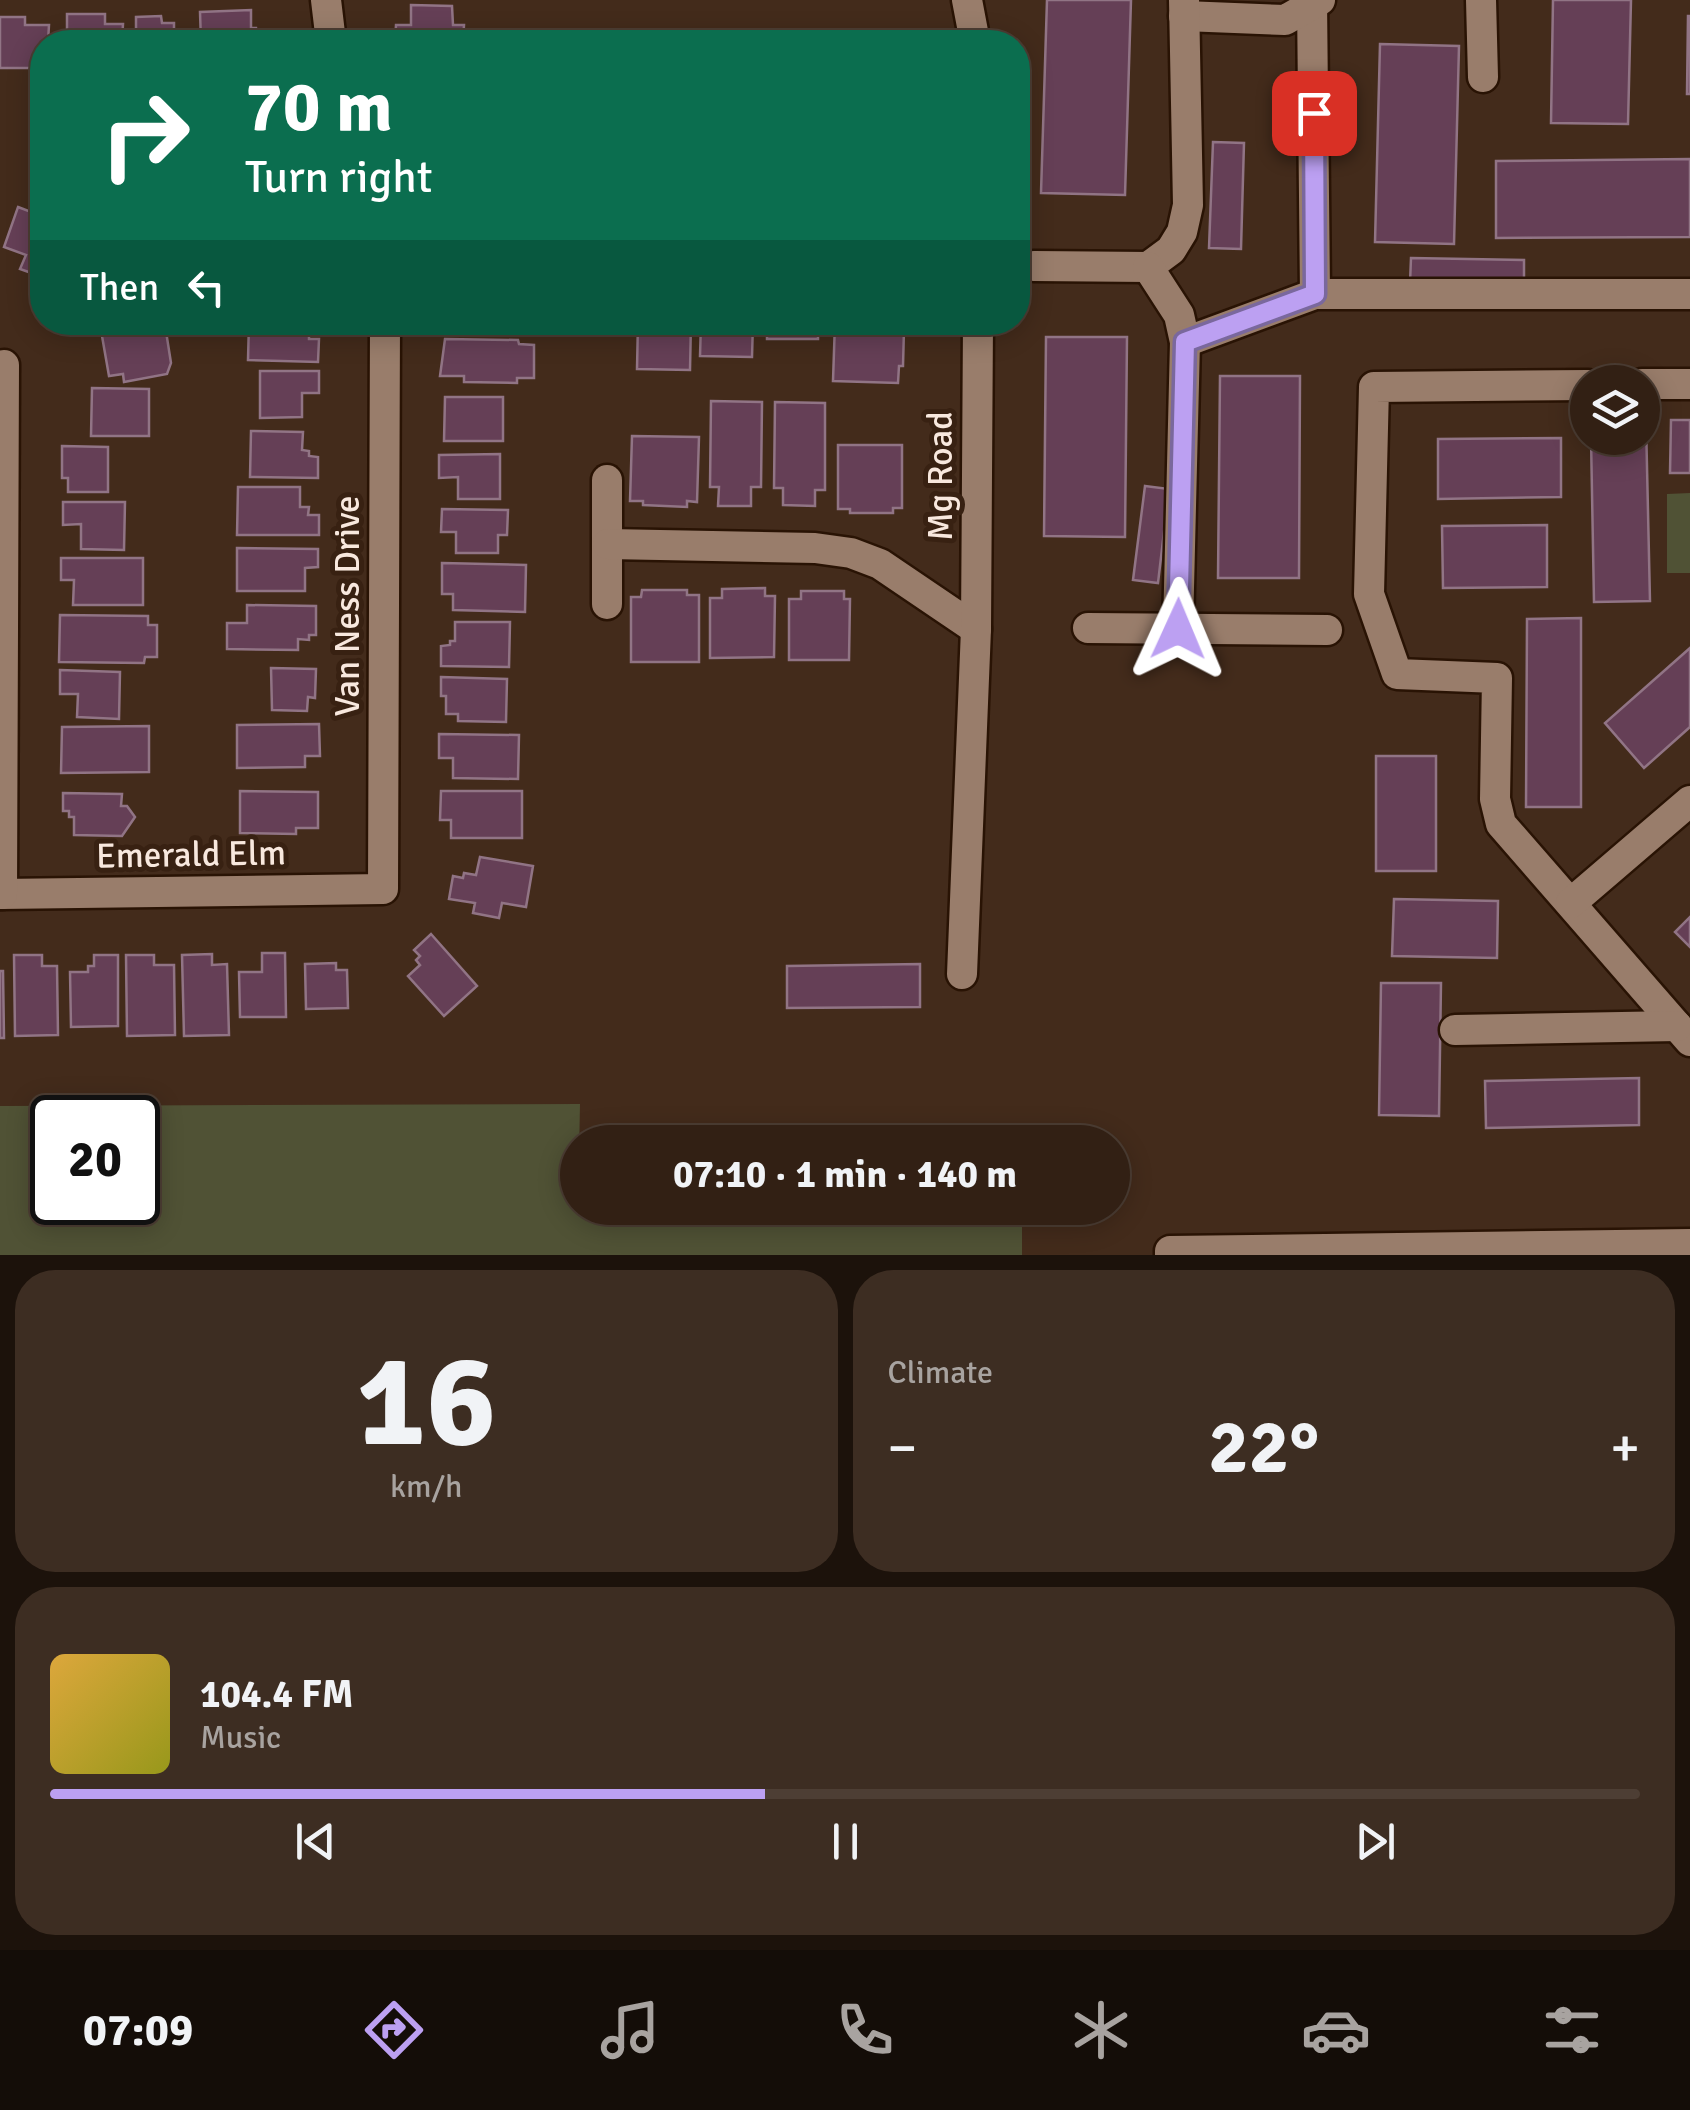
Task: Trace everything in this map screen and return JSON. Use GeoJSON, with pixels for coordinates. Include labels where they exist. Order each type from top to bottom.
{"type":"FeatureCollection","features":[{"type":"Feature","properties":{"kind":"street"},"geometry":{"type":"LineString","coordinates":[[326,0],[330,30]]}},
{"type":"Feature","properties":{"kind":"street"},"geometry":{"type":"LineString","coordinates":[[967,0],[973,30]]}},
{"type":"Feature","properties":{"kind":"street"},"geometry":{"type":"LineString","coordinates":[[1481,0],[1483,77]]}},
{"type":"Feature","properties":{"kind":"street"},"geometry":{"type":"LineString","coordinates":[[1034,266],[1148,267],[1171,250],[1182,232],[1188,205],[1184,8],[1285,20],[1315,2]]}},
{"type":"Feature","properties":{"kind":"street"},"geometry":{"type":"LineString","coordinates":[[1315,2],[1315,294]]}},
{"type":"Feature","properties":{"kind":"street"},"geometry":{"type":"LineString","coordinates":[[1148,267],[1178,315],[1185,342],[1178,629]]}},
{"type":"Feature","properties":{"kind":"street"},"geometry":{"type":"LineString","coordinates":[[1185,342],[1315,294],[1690,294]]}},
{"type":"Feature","properties":{"kind":"street","name":"Van Ness Drive"},"geometry":{"type":"LineString","coordinates":[[383,889],[385,335]]}},
{"type":"Feature","properties":{"kind":"street","name":"Mg Road"},"geometry":{"type":"LineString","coordinates":[[962,974],[976,629],[978,335]]}},
{"type":"Feature","properties":{"kind":"street"},"geometry":{"type":"LineString","coordinates":[[1,894],[4,365]]}},
{"type":"Feature","properties":{"kind":"street"},"geometry":{"type":"LineString","coordinates":[[1660,384],[1690,384]]}},
{"type":"Feature","properties":{"kind":"street"},"geometry":{"type":"LineString","coordinates":[[1570,385],[1374,387],[1369,594],[1397,674],[1497,678],[1495,799],[1501,824],[1684,1034]]}},
{"type":"Feature","properties":{"kind":"street"},"geometry":{"type":"LineString","coordinates":[[607,480],[607,604]]}},
{"type":"Feature","properties":{"kind":"street"},"geometry":{"type":"LineString","coordinates":[[608,544],[815,548],[851,554],[880,564],[976,629]]}},
{"type":"Feature","properties":{"kind":"street"},"geometry":{"type":"LineString","coordinates":[[1088,628],[1327,630]]}},
{"type":"Feature","properties":{"kind":"street"},"geometry":{"type":"LineString","coordinates":[[1571,903],[1690,802]]}},
{"type":"Feature","properties":{"kind":"street","name":"Emerald Elm"},"geometry":{"type":"LineString","coordinates":[[1,894],[383,889]]}},
{"type":"Feature","properties":{"kind":"street"},"geometry":{"type":"LineString","coordinates":[[1456,1030],[1684,1034]]}},
{"type":"Feature","properties":{"kind":"street"},"geometry":{"type":"LineString","coordinates":[[1170,1255],[1170,1251],[1690,1244]]}},
{"type":"Feature","properties":{"kind":"green space"},"geometry":{"type":"Polygon","coordinates":[[[1690,493],[1690,573],[1667,573],[1667,494],[1690,493]]]}},
{"type":"Feature","properties":{"kind":"green space"},"geometry":{"type":"Polygon","coordinates":[[[580,1104],[580,1125],[560,1125],[560,1225],[1022,1225],[1022,1255],[0,1255],[0,1106],[30,1106],[30,1225],[160,1225],[160,1105],[580,1104]]]}},
{"type":"Feature","properties":{"kind":"building"},"geometry":{"type":"Polygon","coordinates":[[[1047,0],[1131,0],[1125,195],[1041,193],[1047,0]]]}},
{"type":"Feature","properties":{"kind":"building"},"geometry":{"type":"Polygon","coordinates":[[[1553,0],[1631,0],[1628,124],[1551,123],[1553,0]]]}},
{"type":"Feature","properties":{"kind":"building"},"geometry":{"type":"Polygon","coordinates":[[[411,5],[452,6],[453,25],[464,25],[464,30],[396,30],[396,25],[411,25],[411,5]]]}},
{"type":"Feature","properties":{"kind":"building"},"geometry":{"type":"Polygon","coordinates":[[[251,10],[251,28],[256,30],[201,30],[200,12],[251,10]]]}},
{"type":"Feature","properties":{"kind":"building"},"geometry":{"type":"Polygon","coordinates":[[[67,14],[105,14],[105,24],[123,24],[123,30],[67,30],[67,14]]]}},
{"type":"Feature","properties":{"kind":"building"},"geometry":{"type":"Polygon","coordinates":[[[161,16],[162,23],[174,23],[174,30],[136,30],[136,17],[161,16]]]}},
{"type":"Feature","properties":{"kind":"building"},"geometry":{"type":"Polygon","coordinates":[[[1690,16],[1690,94],[1687,94],[1690,16]]]}},
{"type":"Feature","properties":{"kind":"building"},"geometry":{"type":"Polygon","coordinates":[[[0,17],[25,17],[25,25],[49,25],[49,30],[30,30],[30,68],[0,68],[0,17]]]}},
{"type":"Feature","properties":{"kind":"building"},"geometry":{"type":"Polygon","coordinates":[[[1380,44],[1459,46],[1454,244],[1375,242],[1380,44]]]}},
{"type":"Feature","properties":{"kind":"building"},"geometry":{"type":"Polygon","coordinates":[[[1213,142],[1244,143],[1241,249],[1209,248],[1213,142]]]}},
{"type":"Feature","properties":{"kind":"building"},"geometry":{"type":"Polygon","coordinates":[[[1690,159],[1690,237],[1496,238],[1496,161],[1690,159]]]}},
{"type":"Feature","properties":{"kind":"building"},"geometry":{"type":"Polygon","coordinates":[[[18,207],[30,212],[30,272],[20,269],[26,255],[4,247],[18,207]]]}},
{"type":"Feature","properties":{"kind":"building"},"geometry":{"type":"Polygon","coordinates":[[[1411,258],[1524,260],[1524,285],[1410,283],[1411,258]]]}},
{"type":"Feature","properties":{"kind":"building"},"geometry":{"type":"Polygon","coordinates":[[[167,335],[171,363],[167,374],[124,382],[123,374],[109,376],[102,336],[167,335]]]}},
{"type":"Feature","properties":{"kind":"building"},"geometry":{"type":"Polygon","coordinates":[[[249,335],[309,335],[309,339],[319,339],[318,362],[248,360],[249,335]]]}},
{"type":"Feature","properties":{"kind":"building"},"geometry":{"type":"Polygon","coordinates":[[[638,335],[691,335],[690,370],[637,369],[638,335]]]}},
{"type":"Feature","properties":{"kind":"building"},"geometry":{"type":"Polygon","coordinates":[[[701,335],[753,335],[752,357],[700,356],[701,335]]]}},
{"type":"Feature","properties":{"kind":"building"},"geometry":{"type":"Polygon","coordinates":[[[767,335],[818,335],[818,339],[767,339],[767,335]]]}},
{"type":"Feature","properties":{"kind":"building"},"geometry":{"type":"Polygon","coordinates":[[[835,335],[904,335],[898,383],[833,381],[835,335]]]}},
{"type":"Feature","properties":{"kind":"building"},"geometry":{"type":"Polygon","coordinates":[[[1046,337],[1127,337],[1125,537],[1044,536],[1046,337]]]}},
{"type":"Feature","properties":{"kind":"building"},"geometry":{"type":"Polygon","coordinates":[[[445,339],[518,340],[519,344],[534,345],[534,378],[517,378],[517,383],[464,382],[464,376],[440,376],[445,339]]]}},
{"type":"Feature","properties":{"kind":"building"},"geometry":{"type":"Polygon","coordinates":[[[260,371],[319,371],[319,393],[302,393],[302,417],[260,418],[260,371]]]}},
{"type":"Feature","properties":{"kind":"building"},"geometry":{"type":"Polygon","coordinates":[[[1220,376],[1300,376],[1299,578],[1218,578],[1220,376]]]}},
{"type":"Feature","properties":{"kind":"building"},"geometry":{"type":"Polygon","coordinates":[[[92,388],[149,389],[149,436],[91,436],[92,388]]]}},
{"type":"Feature","properties":{"kind":"building"},"geometry":{"type":"Polygon","coordinates":[[[445,397],[503,397],[503,441],[444,441],[445,397]]]}},
{"type":"Feature","properties":{"kind":"building"},"geometry":{"type":"Polygon","coordinates":[[[711,401],[762,402],[761,487],[751,487],[751,506],[718,506],[719,487],[710,487],[711,401]]]}},
{"type":"Feature","properties":{"kind":"building"},"geometry":{"type":"Polygon","coordinates":[[[775,402],[825,403],[825,490],[815,490],[815,506],[783,505],[783,488],[774,488],[775,402]]]}},
{"type":"Feature","properties":{"kind":"building"},"geometry":{"type":"Polygon","coordinates":[[[1671,420],[1690,420],[1690,473],[1670,473],[1671,420]]]}},
{"type":"Feature","properties":{"kind":"building"},"geometry":{"type":"Polygon","coordinates":[[[251,431],[303,432],[302,450],[318,457],[318,478],[250,477],[251,431]]]}},
{"type":"Feature","properties":{"kind":"building"},"geometry":{"type":"Polygon","coordinates":[[[632,436],[699,437],[697,502],[687,501],[687,507],[630,501],[632,436]]]}},
{"type":"Feature","properties":{"kind":"building"},"geometry":{"type":"Polygon","coordinates":[[[1561,438],[1561,497],[1438,499],[1438,439],[1561,438]]]}},
{"type":"Feature","properties":{"kind":"building"},"geometry":{"type":"Polygon","coordinates":[[[838,445],[902,445],[902,508],[893,508],[893,513],[850,513],[850,509],[838,509],[838,445]]]}},
{"type":"Feature","properties":{"kind":"building"},"geometry":{"type":"Polygon","coordinates":[[[62,446],[108,447],[108,492],[68,492],[68,478],[62,478],[62,446]]]}},
{"type":"Feature","properties":{"kind":"building"},"geometry":{"type":"Polygon","coordinates":[[[500,454],[500,499],[458,499],[458,477],[439,478],[439,455],[500,454]]]}},
{"type":"Feature","properties":{"kind":"building"},"geometry":{"type":"Polygon","coordinates":[[[1591,455],[1647,455],[1650,601],[1594,602],[1591,455]]]}},
{"type":"Feature","properties":{"kind":"building"},"geometry":{"type":"Polygon","coordinates":[[[1145,486],[1169,489],[1158,583],[1133,580],[1145,486]]]}},
{"type":"Feature","properties":{"kind":"building"},"geometry":{"type":"Polygon","coordinates":[[[238,487],[300,487],[300,507],[309,507],[308,515],[319,515],[319,535],[237,535],[238,487]]]}},
{"type":"Feature","properties":{"kind":"building"},"geometry":{"type":"Polygon","coordinates":[[[63,502],[125,502],[124,550],[81,549],[81,524],[63,525],[63,502]]]}},
{"type":"Feature","properties":{"kind":"building"},"geometry":{"type":"Polygon","coordinates":[[[442,509],[508,510],[507,535],[498,535],[498,553],[456,553],[456,532],[441,532],[442,509]]]}},
{"type":"Feature","properties":{"kind":"building"},"geometry":{"type":"Polygon","coordinates":[[[1547,525],[1547,587],[1443,588],[1442,526],[1547,525]]]}},
{"type":"Feature","properties":{"kind":"building"},"geometry":{"type":"Polygon","coordinates":[[[237,548],[318,549],[318,567],[305,568],[305,591],[237,591],[237,548]]]}},
{"type":"Feature","properties":{"kind":"building"},"geometry":{"type":"Polygon","coordinates":[[[61,558],[143,558],[143,605],[73,605],[74,580],[61,580],[61,558]]]}},
{"type":"Feature","properties":{"kind":"building"},"geometry":{"type":"Polygon","coordinates":[[[442,563],[526,565],[525,612],[453,610],[453,594],[442,594],[442,563]]]}},
{"type":"Feature","properties":{"kind":"building"},"geometry":{"type":"Polygon","coordinates":[[[765,588],[765,596],[775,596],[774,657],[710,658],[710,598],[722,598],[722,589],[765,588]]]}},
{"type":"Feature","properties":{"kind":"building"},"geometry":{"type":"Polygon","coordinates":[[[642,590],[687,590],[687,595],[699,595],[699,662],[631,662],[631,597],[641,597],[642,590]]]}},
{"type":"Feature","properties":{"kind":"building"},"geometry":{"type":"Polygon","coordinates":[[[801,591],[844,591],[844,599],[850,599],[849,660],[789,660],[789,599],[801,599],[801,591]]]}},
{"type":"Feature","properties":{"kind":"building"},"geometry":{"type":"Polygon","coordinates":[[[247,605],[316,606],[316,635],[309,635],[309,640],[298,639],[298,650],[227,649],[227,623],[247,623],[247,605]]]}},
{"type":"Feature","properties":{"kind":"building"},"geometry":{"type":"Polygon","coordinates":[[[60,615],[148,616],[148,625],[157,625],[157,657],[145,657],[144,663],[59,662],[60,615]]]}},
{"type":"Feature","properties":{"kind":"building"},"geometry":{"type":"Polygon","coordinates":[[[1581,618],[1581,807],[1526,807],[1527,619],[1581,618]]]}},
{"type":"Feature","properties":{"kind":"building"},"geometry":{"type":"Polygon","coordinates":[[[455,622],[510,622],[509,667],[441,666],[441,646],[455,641],[455,622]]]}},
{"type":"Feature","properties":{"kind":"building"},"geometry":{"type":"Polygon","coordinates":[[[1690,648],[1690,727],[1644,768],[1605,723],[1690,648]]]}},
{"type":"Feature","properties":{"kind":"building"},"geometry":{"type":"Polygon","coordinates":[[[271,668],[316,669],[315,698],[308,697],[307,711],[272,710],[271,668]]]}},
{"type":"Feature","properties":{"kind":"building"},"geometry":{"type":"Polygon","coordinates":[[[60,670],[120,672],[119,719],[77,717],[78,694],[60,694],[60,670]]]}},
{"type":"Feature","properties":{"kind":"building"},"geometry":{"type":"Polygon","coordinates":[[[441,677],[507,679],[506,722],[458,721],[458,714],[446,714],[441,677]]]}},
{"type":"Feature","properties":{"kind":"building"},"geometry":{"type":"Polygon","coordinates":[[[319,724],[320,756],[305,756],[305,767],[237,768],[237,725],[319,724]]]}},
{"type":"Feature","properties":{"kind":"building"},"geometry":{"type":"Polygon","coordinates":[[[149,726],[149,772],[61,773],[62,727],[149,726]]]}},
{"type":"Feature","properties":{"kind":"building"},"geometry":{"type":"Polygon","coordinates":[[[439,734],[519,735],[518,779],[453,778],[453,758],[439,758],[439,734]]]}},
{"type":"Feature","properties":{"kind":"building"},"geometry":{"type":"Polygon","coordinates":[[[1376,756],[1436,756],[1436,871],[1376,871],[1376,756]]]}},
{"type":"Feature","properties":{"kind":"building"},"geometry":{"type":"Polygon","coordinates":[[[240,791],[318,792],[318,828],[296,828],[296,834],[240,833],[240,791]]]}},
{"type":"Feature","properties":{"kind":"building"},"geometry":{"type":"Polygon","coordinates":[[[441,791],[522,791],[522,838],[451,838],[451,820],[440,820],[441,791]]]}},
{"type":"Feature","properties":{"kind":"building"},"geometry":{"type":"Polygon","coordinates":[[[63,793],[122,794],[121,806],[127,806],[135,817],[122,836],[74,835],[74,817],[63,811],[63,793]]]}},
{"type":"Feature","properties":{"kind":"building"},"geometry":{"type":"Polygon","coordinates":[[[480,857],[533,866],[526,907],[502,903],[499,918],[473,913],[475,903],[449,899],[453,876],[476,875],[480,857]]]}},
{"type":"Feature","properties":{"kind":"building"},"geometry":{"type":"Polygon","coordinates":[[[1394,899],[1498,901],[1497,958],[1392,956],[1394,899]]]}},
{"type":"Feature","properties":{"kind":"building"},"geometry":{"type":"Polygon","coordinates":[[[1690,917],[1690,947],[1675,932],[1690,917]]]}},
{"type":"Feature","properties":{"kind":"building"},"geometry":{"type":"Polygon","coordinates":[[[431,934],[477,986],[444,1016],[408,976],[420,965],[416,960],[420,956],[414,950],[431,934]]]}},
{"type":"Feature","properties":{"kind":"building"},"geometry":{"type":"Polygon","coordinates":[[[262,953],[285,953],[286,1017],[240,1017],[239,972],[262,972],[262,953]]]}},
{"type":"Feature","properties":{"kind":"building"},"geometry":{"type":"Polygon","coordinates":[[[212,954],[212,965],[227,964],[229,1035],[184,1036],[182,955],[212,954]]]}},
{"type":"Feature","properties":{"kind":"building"},"geometry":{"type":"Polygon","coordinates":[[[14,955],[42,955],[42,966],[57,966],[58,1035],[15,1036],[14,955]]]}},
{"type":"Feature","properties":{"kind":"building"},"geometry":{"type":"Polygon","coordinates":[[[94,955],[118,955],[118,1026],[71,1027],[70,972],[88,972],[88,966],[94,966],[94,955]]]}},
{"type":"Feature","properties":{"kind":"building"},"geometry":{"type":"Polygon","coordinates":[[[126,955],[154,955],[154,965],[174,965],[175,1035],[127,1036],[126,955]]]}},
{"type":"Feature","properties":{"kind":"building"},"geometry":{"type":"Polygon","coordinates":[[[336,963],[336,970],[347,970],[348,1008],[306,1009],[305,964],[336,963]]]}},
{"type":"Feature","properties":{"kind":"building"},"geometry":{"type":"Polygon","coordinates":[[[920,964],[920,1007],[787,1008],[787,966],[920,964]]]}},
{"type":"Feature","properties":{"kind":"building"},"geometry":{"type":"Polygon","coordinates":[[[3,971],[4,1038],[0,1038],[3,971]]]}},
{"type":"Feature","properties":{"kind":"building"},"geometry":{"type":"Polygon","coordinates":[[[1381,983],[1441,983],[1439,1116],[1379,1115],[1381,983]]]}},
{"type":"Feature","properties":{"kind":"building"},"geometry":{"type":"Polygon","coordinates":[[[1639,1078],[1639,1125],[1486,1128],[1485,1081],[1639,1078]]]}},
{"type":"Feature","properties":{"kind":"route"},"geometry":{"type":"LineString","coordinates":[[1178,629],[1185,342],[1315,294],[1314,113]]}}]}
